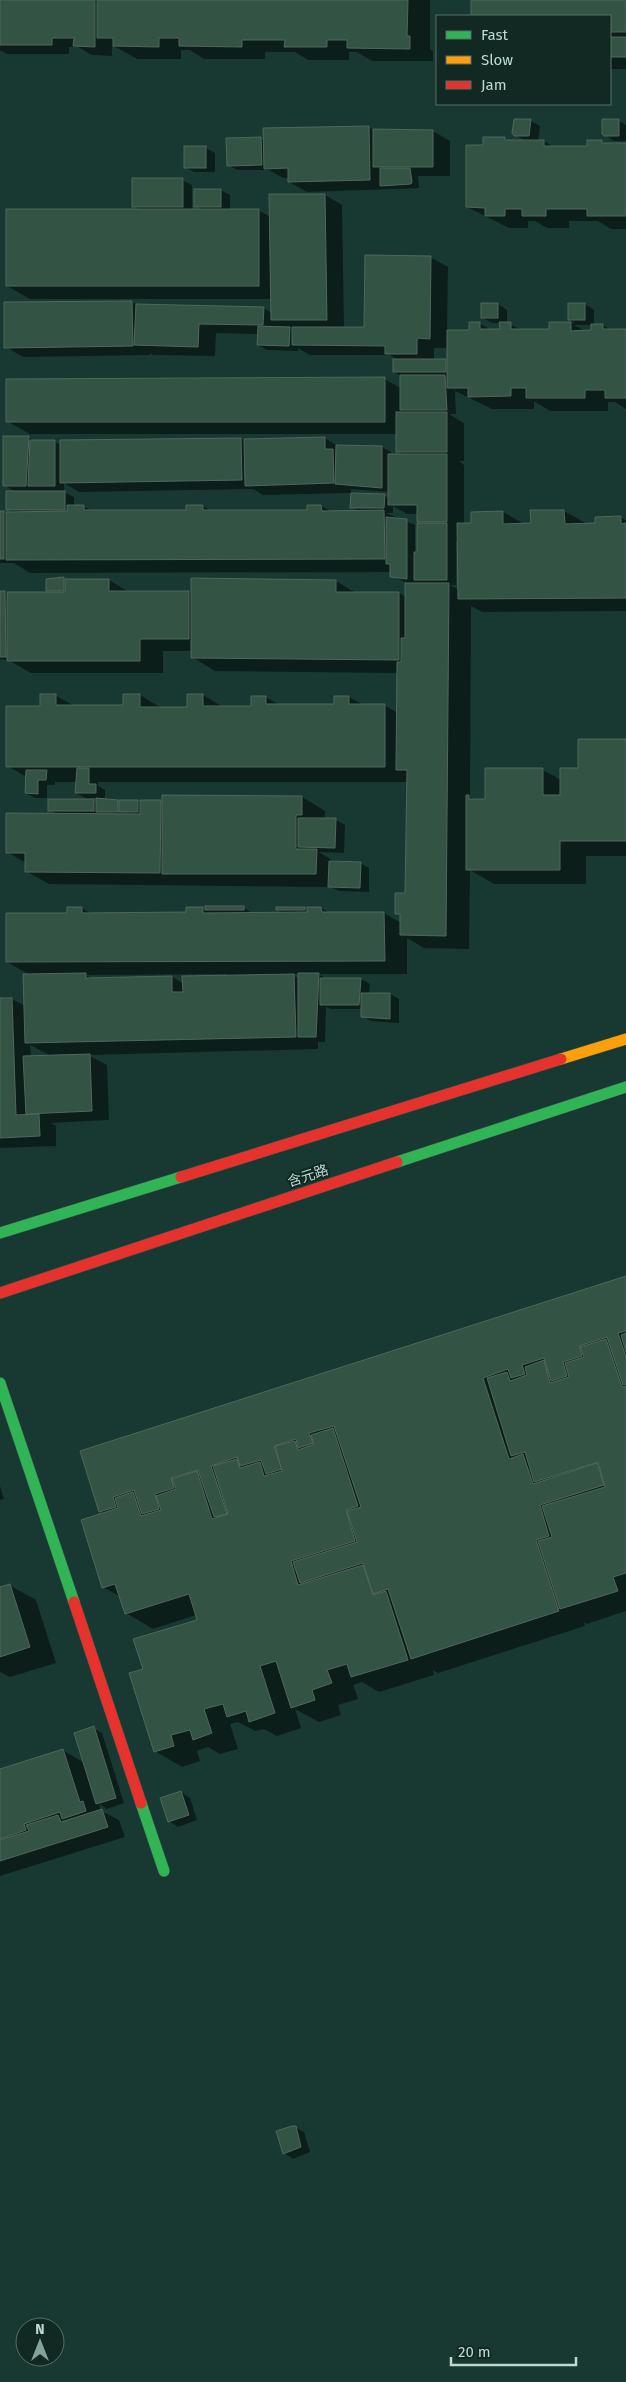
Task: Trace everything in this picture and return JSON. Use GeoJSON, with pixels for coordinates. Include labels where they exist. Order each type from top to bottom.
{"type":"FeatureCollection","features":[{"type":"Feature","properties":{"kind":"main road"},"geometry":{"type":"LineString","coordinates":[[0,1233],[626,1039]]}},
{"type":"Feature","properties":{"kind":"main road","name":"含元路"},"geometry":{"type":"LineString","coordinates":[[0,1293],[626,1087]]}},
{"type":"Feature","properties":{"kind":"main road"},"geometry":{"type":"LineString","coordinates":[[0,1383],[164,1871]]}},
{"type":"Feature","properties":{"kind":"building"},"geometry":{"type":"Polygon","coordinates":[[[0,0],[95,0],[95,47],[73,46],[74,38],[52,38],[52,45],[0,45],[0,0]]]}},
{"type":"Feature","properties":{"kind":"building"},"geometry":{"type":"Polygon","coordinates":[[[97,0],[408,0],[407,36],[410,36],[410,49],[347,48],[347,40],[327,40],[327,47],[284,47],[285,40],[242,40],[242,47],[179,46],[179,38],[159,38],[159,47],[113,46],[113,38],[97,38],[97,0]]]}},
{"type":"Feature","properties":{"kind":"building"},"geometry":{"type":"Polygon","coordinates":[[[471,0],[626,0],[626,32],[611,32],[611,15],[471,15],[471,0]]]}},
{"type":"Feature","properties":{"kind":"building"},"geometry":{"type":"Polygon","coordinates":[[[611,37],[626,37],[626,57],[611,57],[611,37]]]}},
{"type":"Feature","properties":{"kind":"building"},"geometry":{"type":"Polygon","coordinates":[[[514,119],[531,119],[529,136],[514,136],[512,133],[514,119]]]}},
{"type":"Feature","properties":{"kind":"building"},"geometry":{"type":"Polygon","coordinates":[[[602,119],[619,119],[619,136],[604,136],[602,134],[602,119]]]}},
{"type":"Feature","properties":{"kind":"building"},"geometry":{"type":"Polygon","coordinates":[[[369,126],[370,180],[288,182],[288,168],[264,169],[263,128],[369,126]]]}},
{"type":"Feature","properties":{"kind":"building"},"geometry":{"type":"Polygon","coordinates":[[[373,129],[433,130],[433,167],[373,167],[373,129]]]}},
{"type":"Feature","properties":{"kind":"building"},"geometry":{"type":"Polygon","coordinates":[[[261,137],[262,165],[227,166],[226,138],[261,137]]]}},
{"type":"Feature","properties":{"kind":"building"},"geometry":{"type":"Polygon","coordinates":[[[483,137],[505,137],[505,140],[544,140],[544,146],[587,146],[587,140],[602,140],[602,143],[626,143],[626,216],[587,216],[587,209],[546,209],[546,216],[522,216],[522,209],[505,209],[505,216],[485,216],[485,208],[466,207],[466,145],[483,145],[483,137]]]}},
{"type":"Feature","properties":{"kind":"building"},"geometry":{"type":"Polygon","coordinates":[[[184,146],[206,146],[206,168],[184,168],[184,146]]]}},
{"type":"Feature","properties":{"kind":"building"},"geometry":{"type":"Polygon","coordinates":[[[380,168],[410,168],[412,182],[411,184],[380,186],[380,168]]]}},
{"type":"Feature","properties":{"kind":"building"},"geometry":{"type":"Polygon","coordinates":[[[132,178],[183,178],[183,207],[132,207],[132,178]]]}},
{"type":"Feature","properties":{"kind":"building"},"geometry":{"type":"Polygon","coordinates":[[[194,189],[221,189],[221,207],[194,207],[194,189]]]}},
{"type":"Feature","properties":{"kind":"building"},"geometry":{"type":"Polygon","coordinates":[[[269,194],[325,194],[327,320],[271,320],[269,194]]]}},
{"type":"Feature","properties":{"kind":"building"},"geometry":{"type":"Polygon","coordinates":[[[6,209],[259,209],[259,286],[6,286],[6,209]]]}},
{"type":"Feature","properties":{"kind":"building"},"geometry":{"type":"Polygon","coordinates":[[[365,255],[431,256],[430,339],[417,338],[417,354],[385,354],[385,346],[292,345],[292,327],[364,327],[365,255]]]}},
{"type":"Feature","properties":{"kind":"building"},"geometry":{"type":"Polygon","coordinates":[[[132,301],[133,346],[4,348],[4,302],[132,301]]]}},
{"type":"Feature","properties":{"kind":"building"},"geometry":{"type":"Polygon","coordinates":[[[481,303],[498,303],[498,318],[481,318],[481,303]]]}},
{"type":"Feature","properties":{"kind":"building"},"geometry":{"type":"Polygon","coordinates":[[[568,303],[585,303],[585,320],[568,320],[568,303]]]}},
{"type":"Feature","properties":{"kind":"building"},"geometry":{"type":"Polygon","coordinates":[[[136,304],[264,307],[263,325],[199,324],[198,347],[134,345],[136,304]]]}},
{"type":"Feature","properties":{"kind":"building"},"geometry":{"type":"Polygon","coordinates":[[[469,322],[480,322],[480,329],[500,329],[499,322],[511,322],[511,329],[549,329],[549,322],[571,322],[571,331],[591,330],[591,324],[603,324],[603,329],[626,329],[626,398],[605,398],[605,390],[585,390],[585,398],[526,398],[526,388],[511,388],[511,396],[468,397],[468,388],[447,388],[447,330],[469,330],[469,322]]]}},
{"type":"Feature","properties":{"kind":"building"},"geometry":{"type":"Polygon","coordinates":[[[258,326],[290,327],[289,346],[257,345],[258,326]]]}},
{"type":"Feature","properties":{"kind":"building"},"geometry":{"type":"Polygon","coordinates":[[[393,359],[446,359],[446,372],[393,372],[393,359]]]}},
{"type":"Feature","properties":{"kind":"building"},"geometry":{"type":"Polygon","coordinates":[[[400,375],[445,375],[447,410],[400,410],[400,375]]]}},
{"type":"Feature","properties":{"kind":"building"},"geometry":{"type":"Polygon","coordinates":[[[385,377],[385,422],[6,422],[6,379],[385,377]]]}},
{"type":"Feature","properties":{"kind":"building"},"geometry":{"type":"Polygon","coordinates":[[[396,412],[447,412],[447,452],[396,452],[396,412]]]}},
{"type":"Feature","properties":{"kind":"building"},"geometry":{"type":"Polygon","coordinates":[[[3,436],[29,436],[26,486],[3,486],[3,436]]]}},
{"type":"Feature","properties":{"kind":"building"},"geometry":{"type":"Polygon","coordinates":[[[325,437],[325,449],[333,449],[334,483],[245,486],[244,439],[325,437]]]}},
{"type":"Feature","properties":{"kind":"building"},"geometry":{"type":"Polygon","coordinates":[[[241,438],[242,480],[60,483],[60,440],[241,438]]]}},
{"type":"Feature","properties":{"kind":"building"},"geometry":{"type":"Polygon","coordinates":[[[30,440],[55,440],[55,486],[28,486],[30,440]]]}},
{"type":"Feature","properties":{"kind":"building"},"geometry":{"type":"Polygon","coordinates":[[[336,445],[382,446],[382,488],[335,484],[336,445]]]}},
{"type":"Feature","properties":{"kind":"building"},"geometry":{"type":"Polygon","coordinates":[[[388,454],[447,454],[447,522],[417,522],[417,505],[388,505],[388,454]]]}},
{"type":"Feature","properties":{"kind":"building"},"geometry":{"type":"Polygon","coordinates":[[[6,491],[65,491],[65,510],[6,510],[6,491]]]}},
{"type":"Feature","properties":{"kind":"building"},"geometry":{"type":"Polygon","coordinates":[[[351,493],[385,494],[384,508],[350,508],[351,493]]]}},
{"type":"Feature","properties":{"kind":"building"},"geometry":{"type":"Polygon","coordinates":[[[67,505],[84,505],[84,510],[186,510],[186,505],[203,505],[203,510],[307,510],[307,505],[321,505],[322,511],[384,510],[385,559],[6,560],[6,512],[67,511],[67,505]]]}},
{"type":"Feature","properties":{"kind":"building"},"geometry":{"type":"Polygon","coordinates":[[[530,510],[564,510],[565,524],[595,523],[595,517],[621,516],[621,524],[626,523],[626,598],[458,599],[457,523],[471,523],[471,512],[503,511],[503,524],[531,523],[530,510]]]}},
{"type":"Feature","properties":{"kind":"building"},"geometry":{"type":"Polygon","coordinates":[[[0,511],[4,511],[4,559],[0,559],[0,511]]]}},
{"type":"Feature","properties":{"kind":"building"},"geometry":{"type":"Polygon","coordinates":[[[386,517],[407,519],[407,579],[390,577],[390,564],[386,564],[386,517]]]}},
{"type":"Feature","properties":{"kind":"building"},"geometry":{"type":"Polygon","coordinates":[[[417,523],[447,523],[447,580],[414,580],[414,552],[417,552],[417,523]]]}},
{"type":"Feature","properties":{"kind":"building"},"geometry":{"type":"Polygon","coordinates":[[[64,577],[64,591],[46,591],[46,579],[64,577]]]}},
{"type":"Feature","properties":{"kind":"building"},"geometry":{"type":"Polygon","coordinates":[[[191,578],[336,580],[336,592],[399,592],[399,660],[191,658],[191,578]]]}},
{"type":"Feature","properties":{"kind":"building"},"geometry":{"type":"Polygon","coordinates":[[[65,579],[109,579],[109,591],[189,591],[189,639],[140,639],[140,661],[7,661],[7,592],[65,592],[65,579]]]}},
{"type":"Feature","properties":{"kind":"building"},"geometry":{"type":"Polygon","coordinates":[[[405,583],[449,583],[446,936],[400,935],[400,914],[395,914],[395,893],[405,893],[407,770],[396,770],[397,662],[401,662],[401,638],[405,638],[405,583]]]}},
{"type":"Feature","properties":{"kind":"building"},"geometry":{"type":"Polygon","coordinates":[[[0,591],[5,591],[6,657],[0,657],[0,591]]]}},
{"type":"Feature","properties":{"kind":"building"},"geometry":{"type":"Polygon","coordinates":[[[40,694],[56,694],[56,705],[123,705],[123,694],[140,694],[140,707],[187,707],[187,694],[203,694],[203,706],[251,706],[251,696],[266,696],[266,704],[334,704],[334,696],[349,696],[349,704],[385,704],[385,767],[6,767],[6,706],[40,706],[40,694]]]}},
{"type":"Feature","properties":{"kind":"building"},"geometry":{"type":"Polygon","coordinates":[[[578,739],[626,739],[626,841],[560,841],[560,870],[466,870],[466,795],[469,795],[469,799],[485,799],[485,768],[543,768],[543,795],[560,795],[560,768],[578,768],[578,739]]]}},
{"type":"Feature","properties":{"kind":"building"},"geometry":{"type":"Polygon","coordinates":[[[77,768],[89,768],[89,784],[96,784],[96,793],[75,793],[77,768]]]}},
{"type":"Feature","properties":{"kind":"building"},"geometry":{"type":"Polygon","coordinates":[[[26,770],[47,770],[46,780],[38,780],[38,794],[25,793],[26,770]]]}},
{"type":"Feature","properties":{"kind":"building"},"geometry":{"type":"Polygon","coordinates":[[[162,795],[302,796],[302,815],[296,815],[296,849],[317,849],[316,874],[162,874],[162,795]]]}},
{"type":"Feature","properties":{"kind":"building"},"geometry":{"type":"Polygon","coordinates":[[[96,798],[118,800],[118,812],[96,812],[96,798]]]}},
{"type":"Feature","properties":{"kind":"building"},"geometry":{"type":"Polygon","coordinates":[[[48,799],[94,799],[94,811],[48,811],[48,799]]]}},
{"type":"Feature","properties":{"kind":"building"},"geometry":{"type":"Polygon","coordinates":[[[119,800],[138,800],[138,812],[119,812],[119,800]]]}},
{"type":"Feature","properties":{"kind":"building"},"geometry":{"type":"Polygon","coordinates":[[[140,800],[161,800],[160,873],[25,872],[25,853],[6,853],[6,813],[140,814],[140,800]]]}},
{"type":"Feature","properties":{"kind":"building"},"geometry":{"type":"Polygon","coordinates":[[[298,818],[336,818],[335,848],[298,847],[298,818]]]}},
{"type":"Feature","properties":{"kind":"building"},"geometry":{"type":"Polygon","coordinates":[[[329,861],[361,862],[360,888],[328,887],[329,861]]]}},
{"type":"Feature","properties":{"kind":"building"},"geometry":{"type":"Polygon","coordinates":[[[205,906],[244,906],[244,910],[205,910],[205,906]]]}},
{"type":"Feature","properties":{"kind":"building"},"geometry":{"type":"Polygon","coordinates":[[[67,907],[82,907],[82,913],[186,912],[186,907],[203,907],[203,913],[307,912],[307,907],[321,907],[322,912],[384,912],[385,961],[6,962],[6,913],[67,913],[67,907]]]}},
{"type":"Feature","properties":{"kind":"building"},"geometry":{"type":"Polygon","coordinates":[[[276,907],[305,907],[305,910],[276,910],[276,907]]]}},
{"type":"Feature","properties":{"kind":"building"},"geometry":{"type":"Polygon","coordinates":[[[86,973],[86,978],[172,976],[172,992],[183,992],[182,976],[294,974],[296,1037],[25,1043],[23,974],[86,973]]]}},
{"type":"Feature","properties":{"kind":"building"},"geometry":{"type":"Polygon","coordinates":[[[298,973],[319,973],[316,1037],[298,1037],[298,973]]]}},
{"type":"Feature","properties":{"kind":"building"},"geometry":{"type":"Polygon","coordinates":[[[320,978],[361,978],[359,1005],[320,1005],[320,978]]]}},
{"type":"Feature","properties":{"kind":"building"},"geometry":{"type":"Polygon","coordinates":[[[361,993],[390,993],[390,1019],[361,1017],[361,993]]]}},
{"type":"Feature","properties":{"kind":"building"},"geometry":{"type":"Polygon","coordinates":[[[0,998],[12,998],[16,1115],[39,1114],[40,1136],[0,1138],[0,998]]]}},
{"type":"Feature","properties":{"kind":"building"},"geometry":{"type":"Polygon","coordinates":[[[90,1054],[92,1111],[26,1114],[23,1056],[90,1054]]]}},
{"type":"Feature","properties":{"kind":"building"},"geometry":{"type":"Polygon","coordinates":[[[626,1276],[626,1331],[618,1333],[626,1357],[626,1384],[623,1385],[607,1337],[579,1346],[582,1356],[563,1362],[567,1376],[551,1381],[544,1358],[522,1365],[525,1374],[511,1378],[508,1369],[483,1378],[509,1459],[523,1454],[533,1484],[597,1463],[604,1485],[540,1505],[549,1536],[536,1540],[559,1611],[411,1659],[388,1589],[373,1594],[363,1563],[300,1583],[293,1562],[357,1542],[347,1511],[361,1507],[334,1426],[309,1433],[313,1443],[298,1448],[296,1439],[274,1446],[282,1469],[266,1474],[261,1460],[240,1466],[237,1457],[211,1466],[227,1514],[214,1517],[198,1470],[171,1478],[174,1488],[155,1494],[159,1509],[142,1514],[134,1490],[113,1497],[116,1507],[99,1512],[80,1451],[626,1276]]]}},
{"type":"Feature","properties":{"kind":"building"},"geometry":{"type":"Polygon","coordinates":[[[626,1333],[626,1352],[621,1335],[626,1333]]]}},
{"type":"Feature","properties":{"kind":"building"},"geometry":{"type":"Polygon","coordinates":[[[606,1339],[622,1387],[626,1386],[626,1573],[613,1577],[618,1591],[560,1609],[538,1541],[552,1537],[542,1506],[605,1487],[598,1462],[534,1482],[525,1452],[511,1456],[487,1378],[507,1372],[510,1381],[527,1375],[525,1367],[544,1360],[550,1383],[569,1377],[565,1363],[584,1357],[580,1347],[606,1339]]]}},
{"type":"Feature","properties":{"kind":"building"},"geometry":{"type":"Polygon","coordinates":[[[333,1428],[358,1506],[346,1510],[355,1541],[291,1561],[298,1585],[363,1565],[373,1595],[386,1591],[408,1660],[351,1677],[347,1664],[327,1670],[332,1683],[312,1690],[315,1700],[291,1708],[276,1661],[260,1666],[275,1713],[249,1722],[246,1711],[227,1717],[223,1704],[204,1709],[212,1733],[193,1740],[190,1730],[171,1735],[174,1746],[154,1752],[129,1673],[143,1669],[133,1639],[197,1620],[189,1594],[125,1614],[115,1584],[102,1588],[81,1520],[118,1508],[115,1498],[133,1492],[141,1516],[161,1510],[156,1496],[176,1489],[172,1479],[197,1471],[212,1519],[228,1514],[213,1466],[237,1459],[240,1468],[260,1462],[264,1476],[282,1471],[275,1446],[295,1441],[298,1450],[314,1444],[311,1435],[333,1428]]]}},
{"type":"Feature","properties":{"kind":"building"},"geometry":{"type":"Polygon","coordinates":[[[10,1584],[30,1647],[0,1657],[0,1587],[10,1584]]]}},
{"type":"Feature","properties":{"kind":"building"},"geometry":{"type":"Polygon","coordinates":[[[94,1726],[116,1798],[96,1804],[74,1733],[94,1726]]]}},
{"type":"Feature","properties":{"kind":"building"},"geometry":{"type":"Polygon","coordinates":[[[63,1749],[80,1802],[83,1801],[86,1811],[62,1819],[60,1812],[24,1824],[26,1830],[0,1839],[0,1769],[63,1749]]]}},
{"type":"Feature","properties":{"kind":"building"},"geometry":{"type":"Polygon","coordinates":[[[181,1791],[189,1815],[168,1822],[160,1798],[181,1791]]]}},
{"type":"Feature","properties":{"kind":"building"},"geometry":{"type":"Polygon","coordinates":[[[102,1809],[108,1827],[0,1861],[0,1840],[29,1831],[26,1825],[58,1815],[61,1822],[102,1809]]]}},
{"type":"Feature","properties":{"kind":"building"},"geometry":{"type":"Polygon","coordinates":[[[296,2126],[301,2147],[283,2154],[276,2131],[296,2126]]]}},
{"type":"Feature","properties":{"kind":"traffic: fast"},"geometry":{"type":"LineString","coordinates":[[397,1162],[626,1087]]}},
{"type":"Feature","properties":{"kind":"traffic: fast"},"geometry":{"type":"LineString","coordinates":[[0,1233],[181,1177]]}},
{"type":"Feature","properties":{"kind":"traffic: fast"},"geometry":{"type":"LineString","coordinates":[[0,1383],[74,1602]]}},
{"type":"Feature","properties":{"kind":"traffic: fast"},"geometry":{"type":"LineString","coordinates":[[141,1803],[164,1871]]}},
{"type":"Feature","properties":{"kind":"traffic: slow"},"geometry":{"type":"LineString","coordinates":[[561,1059],[626,1039]]}},
{"type":"Feature","properties":{"kind":"traffic: jam"},"geometry":{"type":"LineString","coordinates":[[181,1177],[561,1059]]}},
{"type":"Feature","properties":{"kind":"traffic: jam"},"geometry":{"type":"LineString","coordinates":[[0,1293],[397,1162]]}},
{"type":"Feature","properties":{"kind":"traffic: jam"},"geometry":{"type":"LineString","coordinates":[[74,1602],[141,1803]]}}]}
